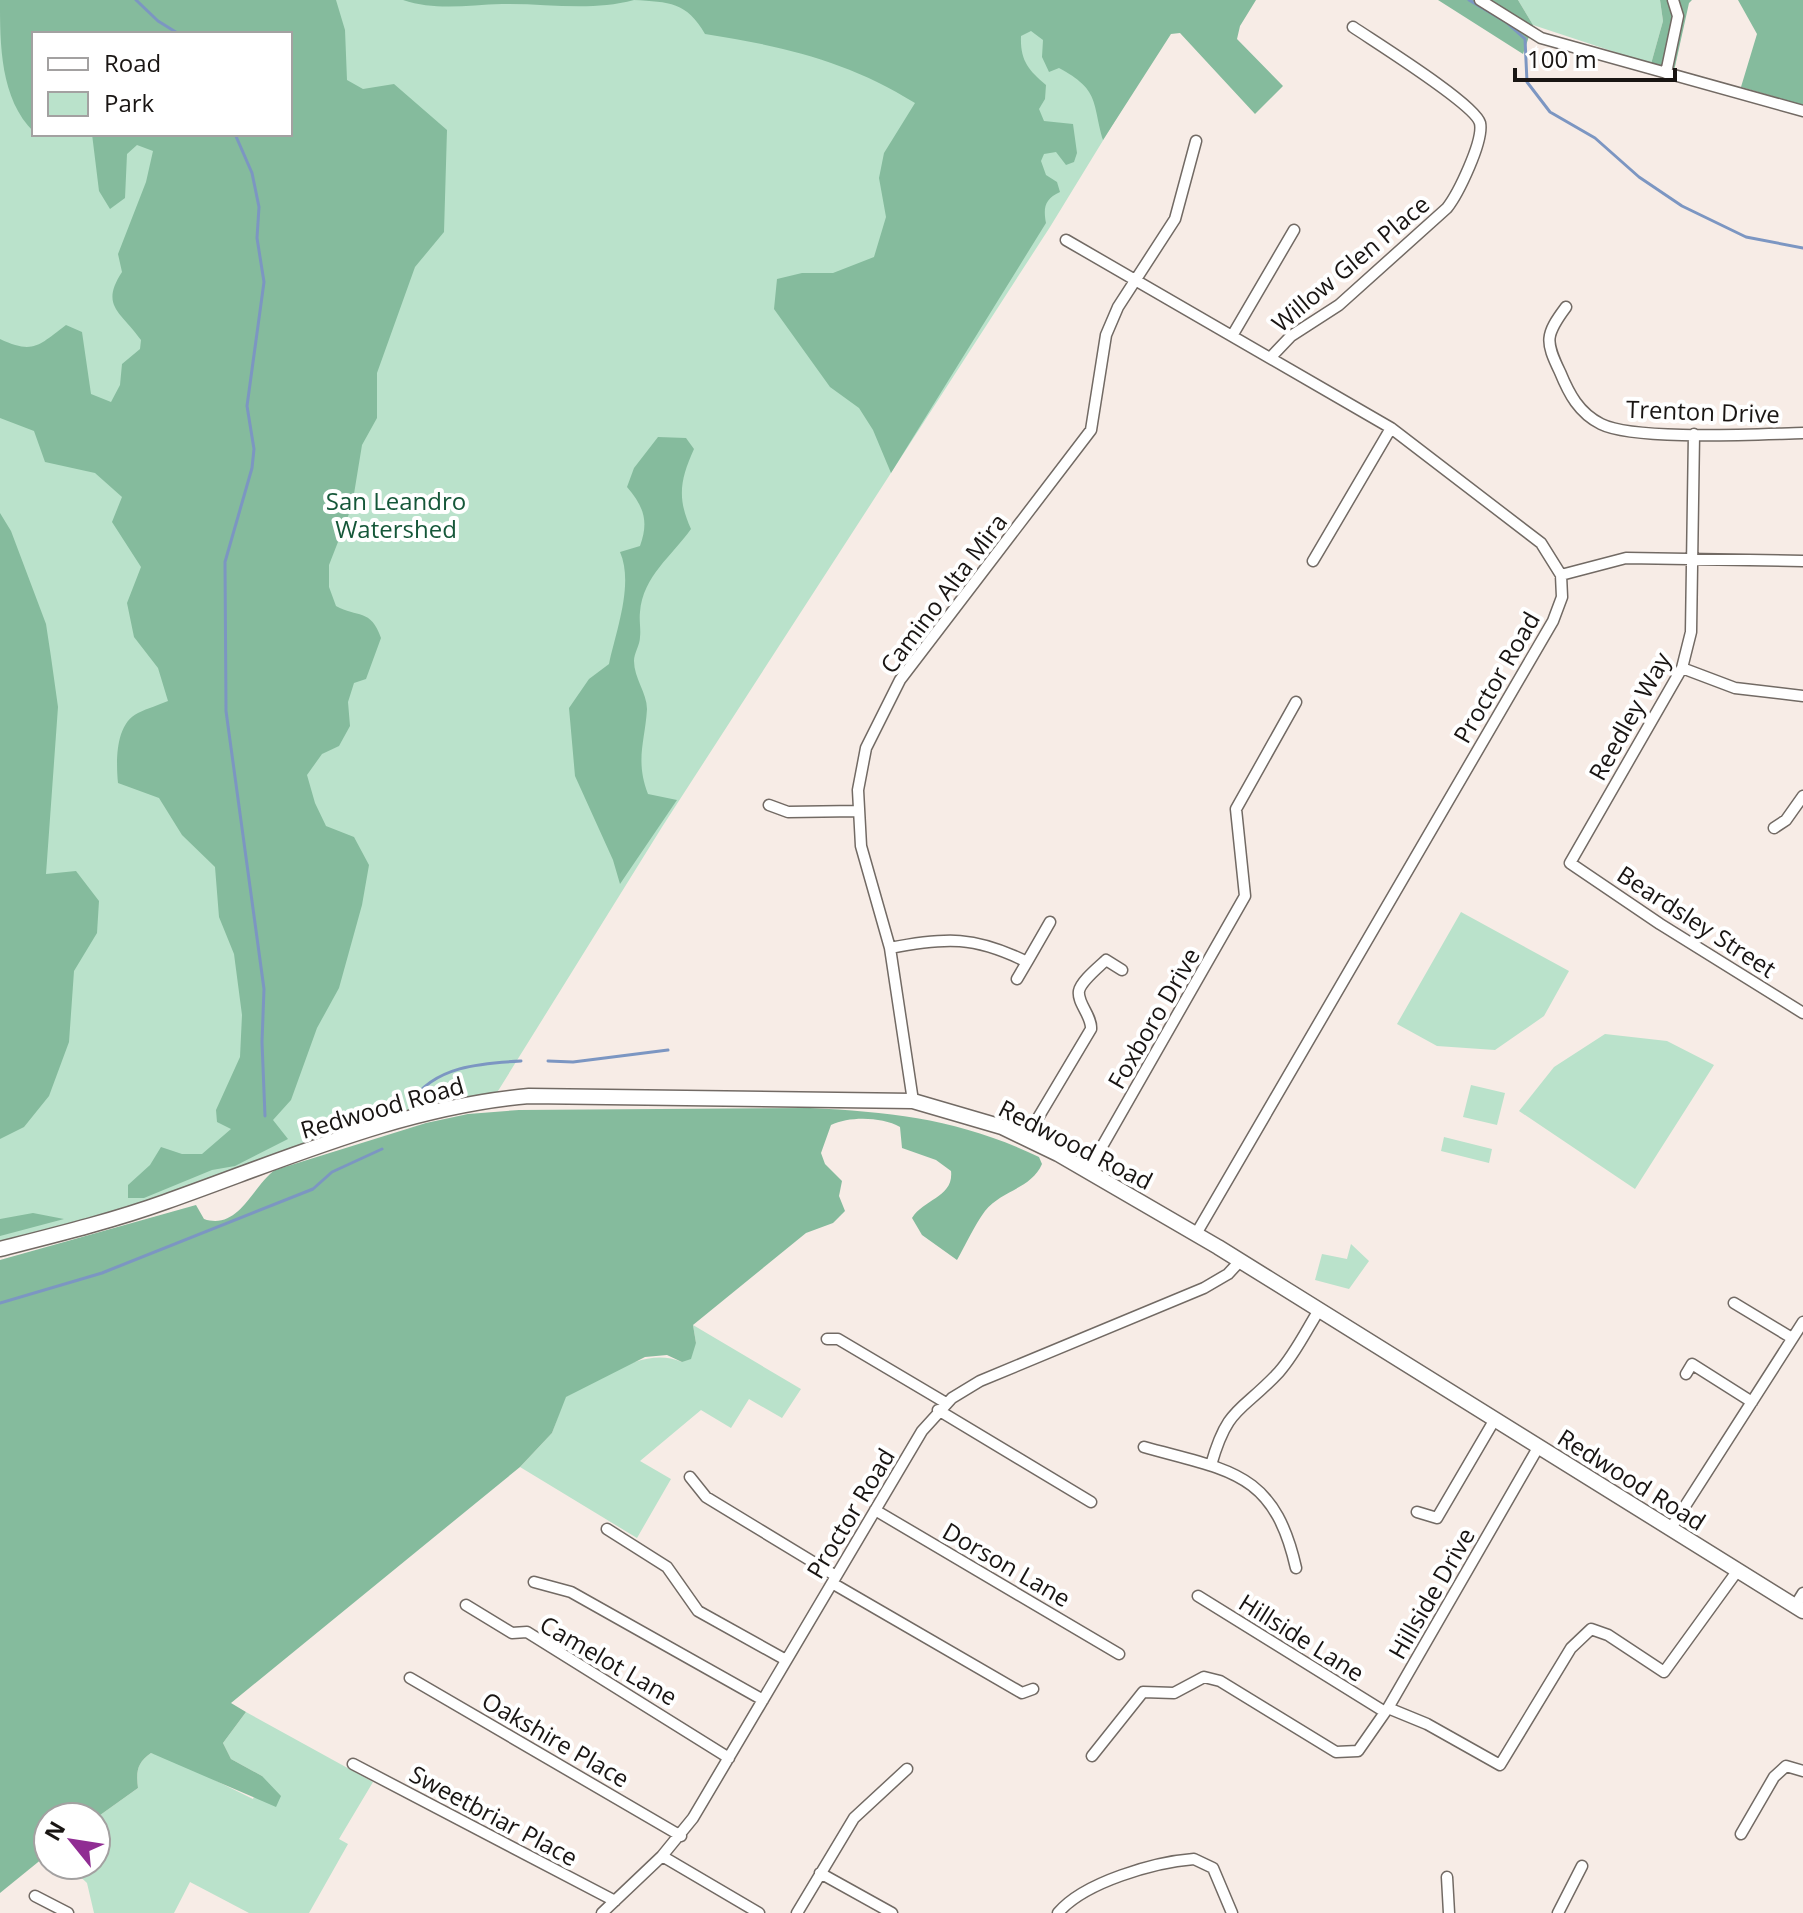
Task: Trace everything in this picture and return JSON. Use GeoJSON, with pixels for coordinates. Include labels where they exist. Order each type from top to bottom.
{"type":"FeatureCollection","features":[{"type":"Feature","properties":{"kind":"main road","name":"Redwood Road"},"geometry":{"type":"LineString","coordinates":[[0,1249],[161,1204],[408,1117],[493,1099],[536,1096],[913,1101],[968,1115],[1026,1138],[1088,1171],[1241,1260],[1738,1570],[1800,1603]]}},
{"type":"Feature","properties":{"kind":"street"},"geometry":{"type":"LineString","coordinates":[[1480,0],[1541,38],[1803,111]]}},
{"type":"Feature","properties":{"kind":"street"},"geometry":{"type":"LineString","coordinates":[[1666,73],[1678,16],[1673,0]]}},
{"type":"Feature","properties":{"kind":"street","name":"Willow Glen Place"},"geometry":{"type":"LineString","coordinates":[[1270,358],[1291,336],[1339,305],[1447,208],[1455,198],[1481,135],[1474,111],[1353,27]]}},
{"type":"Feature","properties":{"kind":"street","name":"Camino Alta Mira"},"geometry":{"type":"LineString","coordinates":[[913,1101],[890,948],[863,859],[857,811],[863,759],[884,705],[1091,430],[1097,409],[1106,335],[1134,282],[1175,219],[1196,141]]}},
{"type":"Feature","properties":{"kind":"street"},"geometry":{"type":"LineString","coordinates":[[1232,336],[1294,230]]}},
{"type":"Feature","properties":{"kind":"street"},"geometry":{"type":"LineString","coordinates":[[1066,240],[1391,428],[1541,543],[1561,575],[1618,559],[1803,561]]}},
{"type":"Feature","properties":{"kind":"street","name":"Trenton Drive"},"geometry":{"type":"LineString","coordinates":[[1566,307],[1548,334],[1548,347],[1572,400],[1602,425],[1624,431],[1694,434],[1803,433]]}},
{"type":"Feature","properties":{"kind":"street"},"geometry":{"type":"LineString","coordinates":[[1313,561],[1391,428]]}},
{"type":"Feature","properties":{"kind":"street","name":"Reedley Way"},"geometry":{"type":"LineString","coordinates":[[1570,863],[1682,668],[1691,632],[1694,434]]}},
{"type":"Feature","properties":{"kind":"street","name":"Proctor Road"},"geometry":{"type":"LineString","coordinates":[[1196,1234],[1553,621],[1562,597],[1561,575]]}},
{"type":"Feature","properties":{"kind":"street"},"geometry":{"type":"LineString","coordinates":[[1682,668],[1735,688],[1803,696]]}},
{"type":"Feature","properties":{"kind":"street","name":"Foxboro Drive"},"geometry":{"type":"LineString","coordinates":[[1088,1171],[1245,896],[1236,809],[1296,702]]}},
{"type":"Feature","properties":{"kind":"street"},"geometry":{"type":"LineString","coordinates":[[1774,828],[1786,820],[1803,796]]}},
{"type":"Feature","properties":{"kind":"street"},"geometry":{"type":"LineString","coordinates":[[769,805],[788,812],[857,811]]}},
{"type":"Feature","properties":{"kind":"street","name":"Beardsley Street"},"geometry":{"type":"LineString","coordinates":[[1570,863],[1660,924],[1803,1013]]}},
{"type":"Feature","properties":{"kind":"street"},"geometry":{"type":"LineString","coordinates":[[1017,979],[1050,922]]}},
{"type":"Feature","properties":{"kind":"street"},"geometry":{"type":"LineString","coordinates":[[890,948],[929,941],[968,940],[1002,949],[1027,962]]}},
{"type":"Feature","properties":{"kind":"street"},"geometry":{"type":"LineString","coordinates":[[1026,1138],[1091,1029],[1091,1019],[1079,995],[1080,987],[1106,960],[1122,970]]}},
{"type":"Feature","properties":{"kind":"street","name":"Proctor Road"},"geometry":{"type":"LineString","coordinates":[[602,1913],[681,1836],[922,1431],[942,1407],[980,1381],[1204,1288],[1228,1274],[1241,1260]]}},
{"type":"Feature","properties":{"kind":"street"},"geometry":{"type":"LineString","coordinates":[[1734,1303],[1792,1338]]}},
{"type":"Feature","properties":{"kind":"street"},"geometry":{"type":"LineString","coordinates":[[1211,1465],[1227,1421],[1284,1367],[1319,1310]]}},
{"type":"Feature","properties":{"kind":"street"},"geometry":{"type":"LineString","coordinates":[[1671,1528],[1803,1322]]}},
{"type":"Feature","properties":{"kind":"street"},"geometry":{"type":"LineString","coordinates":[[827,1339],[838,1339],[1091,1502]]}},
{"type":"Feature","properties":{"kind":"street"},"geometry":{"type":"LineString","coordinates":[[1686,1374],[1692,1364],[1752,1402]]}},
{"type":"Feature","properties":{"kind":"street"},"geometry":{"type":"LineString","coordinates":[[1417,1512],[1437,1518],[1495,1419]]}},
{"type":"Feature","properties":{"kind":"street","name":"Hillside Drive"},"geometry":{"type":"LineString","coordinates":[[1092,1756],[1143,1692],[1174,1693],[1204,1677],[1220,1681],[1336,1752],[1351,1754],[1363,1745],[1386,1710],[1539,1446]]}},
{"type":"Feature","properties":{"kind":"street"},"geometry":{"type":"LineString","coordinates":[[1144,1447],[1211,1465],[1245,1481],[1272,1505],[1285,1525],[1296,1568]]}},
{"type":"Feature","properties":{"kind":"street"},"geometry":{"type":"LineString","coordinates":[[690,1477],[706,1497],[834,1579],[1022,1693],[1033,1689]]}},
{"type":"Feature","properties":{"kind":"street","name":"Dorson Lane"},"geometry":{"type":"LineString","coordinates":[[875,1510],[1119,1654]]}},
{"type":"Feature","properties":{"kind":"street"},"geometry":{"type":"LineString","coordinates":[[607,1529],[667,1567],[698,1611],[786,1660]]}},
{"type":"Feature","properties":{"kind":"street","name":"Hillside Lane"},"geometry":{"type":"LineString","coordinates":[[1198,1596],[1386,1710],[1427,1724],[1500,1765],[1571,1648],[1591,1629],[1608,1635],[1664,1672],[1738,1570]]}},
{"type":"Feature","properties":{"kind":"street"},"geometry":{"type":"LineString","coordinates":[[534,1582],[571,1592],[763,1700]]}},
{"type":"Feature","properties":{"kind":"street","name":"Camelot Lane"},"geometry":{"type":"LineString","coordinates":[[466,1605],[512,1633],[527,1632],[729,1758]]}},
{"type":"Feature","properties":{"kind":"street","name":"Oakshire Place"},"geometry":{"type":"LineString","coordinates":[[410,1678],[681,1836]]}},
{"type":"Feature","properties":{"kind":"street","name":"Sweetbriar Place"},"geometry":{"type":"LineString","coordinates":[[353,1764],[615,1901]]}},
{"type":"Feature","properties":{"kind":"street"},"geometry":{"type":"LineString","coordinates":[[1741,1834],[1774,1777],[1786,1766],[1803,1771]]}},
{"type":"Feature","properties":{"kind":"street"},"geometry":{"type":"LineString","coordinates":[[797,1913],[854,1818],[907,1769]]}},
{"type":"Feature","properties":{"kind":"street"},"geometry":{"type":"LineString","coordinates":[[662,1856],[759,1913]]}},
{"type":"Feature","properties":{"kind":"street"},"geometry":{"type":"LineString","coordinates":[[1058,1913],[1071,1900],[1097,1885],[1194,1859],[1213,1868],[1232,1913]]}},
{"type":"Feature","properties":{"kind":"street"},"geometry":{"type":"LineString","coordinates":[[1558,1913],[1582,1866]]}},
{"type":"Feature","properties":{"kind":"street"},"geometry":{"type":"LineString","coordinates":[[820,1873],[892,1913]]}},
{"type":"Feature","properties":{"kind":"street"},"geometry":{"type":"LineString","coordinates":[[1447,1877],[1449,1913]]}},
{"type":"Feature","properties":{"kind":"street"},"geometry":{"type":"LineString","coordinates":[[35,1896],[68,1913]]}},
{"type":"Feature","properties":{"kind":"green space","name":"San Leandro Watershed"},"geometry":{"type":"Polygon","coordinates":[[[0,0],[1189,0],[1050,227],[662,827],[493,1099],[0,1249],[0,0]]]}},
{"type":"Feature","properties":{"kind":"green space"},"geometry":{"type":"Polygon","coordinates":[[[0,0],[336,0],[345,30],[347,80],[363,89],[394,84],[447,130],[444,232],[415,267],[377,373],[377,418],[362,445],[352,506],[329,565],[329,587],[336,606],[368,618],[381,638],[366,679],[354,683],[348,702],[350,726],[339,746],[322,754],[307,775],[326,826],[354,837],[369,865],[362,905],[339,988],[317,1028],[291,1100],[273,1120],[288,1139],[235,1166],[212,1170],[144,1198],[128,1198],[128,1185],[150,1165],[161,1147],[182,1154],[202,1154],[231,1129],[217,1122],[216,1110],[240,1057],[242,1015],[234,954],[219,917],[215,867],[182,835],[159,798],[118,783],[117,755],[125,726],[138,713],[168,701],[158,668],[134,637],[127,603],[141,567],[112,522],[122,497],[95,473],[45,462],[34,431],[0,418],[0,339],[29,347],[36,346],[66,325],[82,332],[91,394],[111,402],[120,385],[122,364],[140,349],[141,340],[115,308],[113,293],[122,272],[118,254],[146,182],[153,151],[137,145],[127,154],[125,198],[110,209],[99,191],[92,136],[292,136],[292,32],[32,32],[32,130],[14,104],[8,87],[0,0]]]}},
{"type":"Feature","properties":{"kind":"green space"},"geometry":{"type":"Polygon","coordinates":[[[403,0],[634,0],[601,6],[452,6],[403,0]]]}},
{"type":"Feature","properties":{"kind":"green space"},"geometry":{"type":"Polygon","coordinates":[[[634,0],[1256,0],[1240,26],[1237,39],[1283,86],[1255,114],[1180,33],[1171,34],[1103,140],[1088,90],[1059,68],[1049,72],[1042,57],[1043,40],[1031,31],[1021,36],[1026,64],[1046,85],[1045,99],[1039,109],[1044,121],[1073,124],[1077,153],[1074,162],[1066,165],[1056,152],[1044,154],[1041,161],[1046,175],[1057,182],[1060,192],[1046,204],[1046,223],[891,473],[873,430],[859,408],[830,387],[774,309],[777,279],[802,273],[833,273],[874,257],[886,217],[879,178],[884,153],[915,103],[865,76],[814,57],[705,34],[691,15],[676,6],[634,0]]]}},
{"type":"Feature","properties":{"kind":"green space"},"geometry":{"type":"Polygon","coordinates":[[[1438,0],[1518,0],[1533,25],[1523,54],[1438,0]]]}},
{"type":"Feature","properties":{"kind":"green space"},"geometry":{"type":"Polygon","coordinates":[[[1518,0],[1660,0],[1663,21],[1651,64],[1533,25],[1518,0]]]}},
{"type":"Feature","properties":{"kind":"green space"},"geometry":{"type":"Polygon","coordinates":[[[1660,0],[1692,0],[1674,71],[1651,64],[1663,21],[1660,0]]]}},
{"type":"Feature","properties":{"kind":"green space"},"geometry":{"type":"Polygon","coordinates":[[[1738,0],[1803,0],[1803,105],[1741,87],[1757,34],[1738,0]]]}},
{"type":"Feature","properties":{"kind":"green space"},"geometry":{"type":"Polygon","coordinates":[[[658,437],[686,438],[694,449],[682,489],[691,529],[652,577],[642,599],[640,640],[634,661],[647,709],[641,761],[644,782],[648,794],[677,800],[620,884],[613,860],[575,776],[569,708],[589,679],[609,664],[625,593],[620,552],[640,546],[644,529],[641,508],[627,487],[634,468],[658,437]]]}},
{"type":"Feature","properties":{"kind":"green space"},"geometry":{"type":"Polygon","coordinates":[[[0,513],[11,531],[46,624],[58,707],[46,874],[76,871],[99,901],[97,933],[74,971],[69,1042],[49,1096],[24,1127],[0,1139],[0,513]]]}},
{"type":"Feature","properties":{"kind":"green space"},"geometry":{"type":"Polygon","coordinates":[[[1461,912],[1569,971],[1544,1016],[1495,1050],[1437,1046],[1397,1024],[1461,912]]]}},
{"type":"Feature","properties":{"kind":"green space"},"geometry":{"type":"Polygon","coordinates":[[[1605,1034],[1667,1041],[1714,1065],[1635,1189],[1519,1111],[1554,1067],[1605,1034]]]}},
{"type":"Feature","properties":{"kind":"green space"},"geometry":{"type":"Polygon","coordinates":[[[1471,1085],[1505,1093],[1497,1125],[1463,1117],[1471,1085]]]}},
{"type":"Feature","properties":{"kind":"green space"},"geometry":{"type":"Polygon","coordinates":[[[810,1108],[871,1112],[928,1120],[983,1134],[1039,1157],[1042,1164],[1031,1179],[985,1211],[957,1260],[922,1235],[912,1218],[948,1187],[951,1171],[936,1160],[902,1148],[900,1127],[893,1124],[856,1119],[831,1125],[821,1153],[825,1164],[842,1181],[839,1196],[845,1211],[833,1223],[806,1233],[693,1325],[696,1343],[691,1359],[682,1362],[667,1355],[645,1357],[566,1397],[552,1433],[520,1467],[231,1703],[246,1712],[223,1743],[231,1759],[262,1776],[281,1796],[276,1807],[151,1753],[138,1768],[138,1788],[112,1807],[112,1801],[32,1801],[32,1867],[0,1893],[0,1260],[196,1205],[204,1219],[227,1219],[275,1170],[426,1123],[468,1114],[519,1110],[810,1108]]]}},
{"type":"Feature","properties":{"kind":"green space"},"geometry":{"type":"Polygon","coordinates":[[[1444,1137],[1492,1149],[1489,1163],[1441,1151],[1444,1137]]]}},
{"type":"Feature","properties":{"kind":"green space"},"geometry":{"type":"Polygon","coordinates":[[[33,1213],[64,1219],[0,1236],[0,1219],[33,1213]]]}},
{"type":"Feature","properties":{"kind":"green space"},"geometry":{"type":"Polygon","coordinates":[[[1351,1244],[1369,1261],[1349,1289],[1315,1280],[1322,1254],[1347,1259],[1351,1244]]]}},
{"type":"Feature","properties":{"kind":"green space"},"geometry":{"type":"Polygon","coordinates":[[[693,1325],[801,1389],[782,1418],[749,1399],[731,1428],[701,1410],[640,1461],[671,1479],[637,1538],[520,1467],[552,1433],[565,1397],[637,1361],[667,1358],[682,1362],[696,1343],[693,1325]]]}},
{"type":"Feature","properties":{"kind":"green space"},"geometry":{"type":"Polygon","coordinates":[[[246,1712],[373,1782],[339,1839],[348,1844],[309,1913],[249,1913],[190,1882],[174,1913],[94,1913],[85,1881],[112,1881],[112,1807],[138,1788],[138,1768],[151,1753],[168,1757],[253,1799],[262,1776],[231,1759],[223,1743],[246,1712]]]}},
{"type":"Feature","properties":{"kind":"waterway"},"geometry":{"type":"LineString","coordinates":[[136,0],[158,21],[176,32]]}},
{"type":"Feature","properties":{"kind":"waterway"},"geometry":{"type":"LineString","coordinates":[[1469,0],[1506,22],[1525,39],[1527,82],[1550,112],[1595,138],[1639,177],[1682,206],[1746,237],[1803,248]]}},
{"type":"Feature","properties":{"kind":"waterway"},"geometry":{"type":"LineString","coordinates":[[236,136],[252,173],[259,207],[257,238],[264,282],[247,406],[254,449],[252,468],[225,562],[226,711],[264,989],[262,1042],[265,1116]]}},
{"type":"Feature","properties":{"kind":"waterway"},"geometry":{"type":"LineString","coordinates":[[548,1061],[573,1062],[668,1050]]}},
{"type":"Feature","properties":{"kind":"waterway"},"geometry":{"type":"LineString","coordinates":[[411,1103],[420,1091],[445,1074],[475,1065],[521,1061]]}},
{"type":"Feature","properties":{"kind":"waterway"},"geometry":{"type":"LineString","coordinates":[[0,1303],[102,1273],[313,1189],[332,1172],[382,1149]]}}]}
